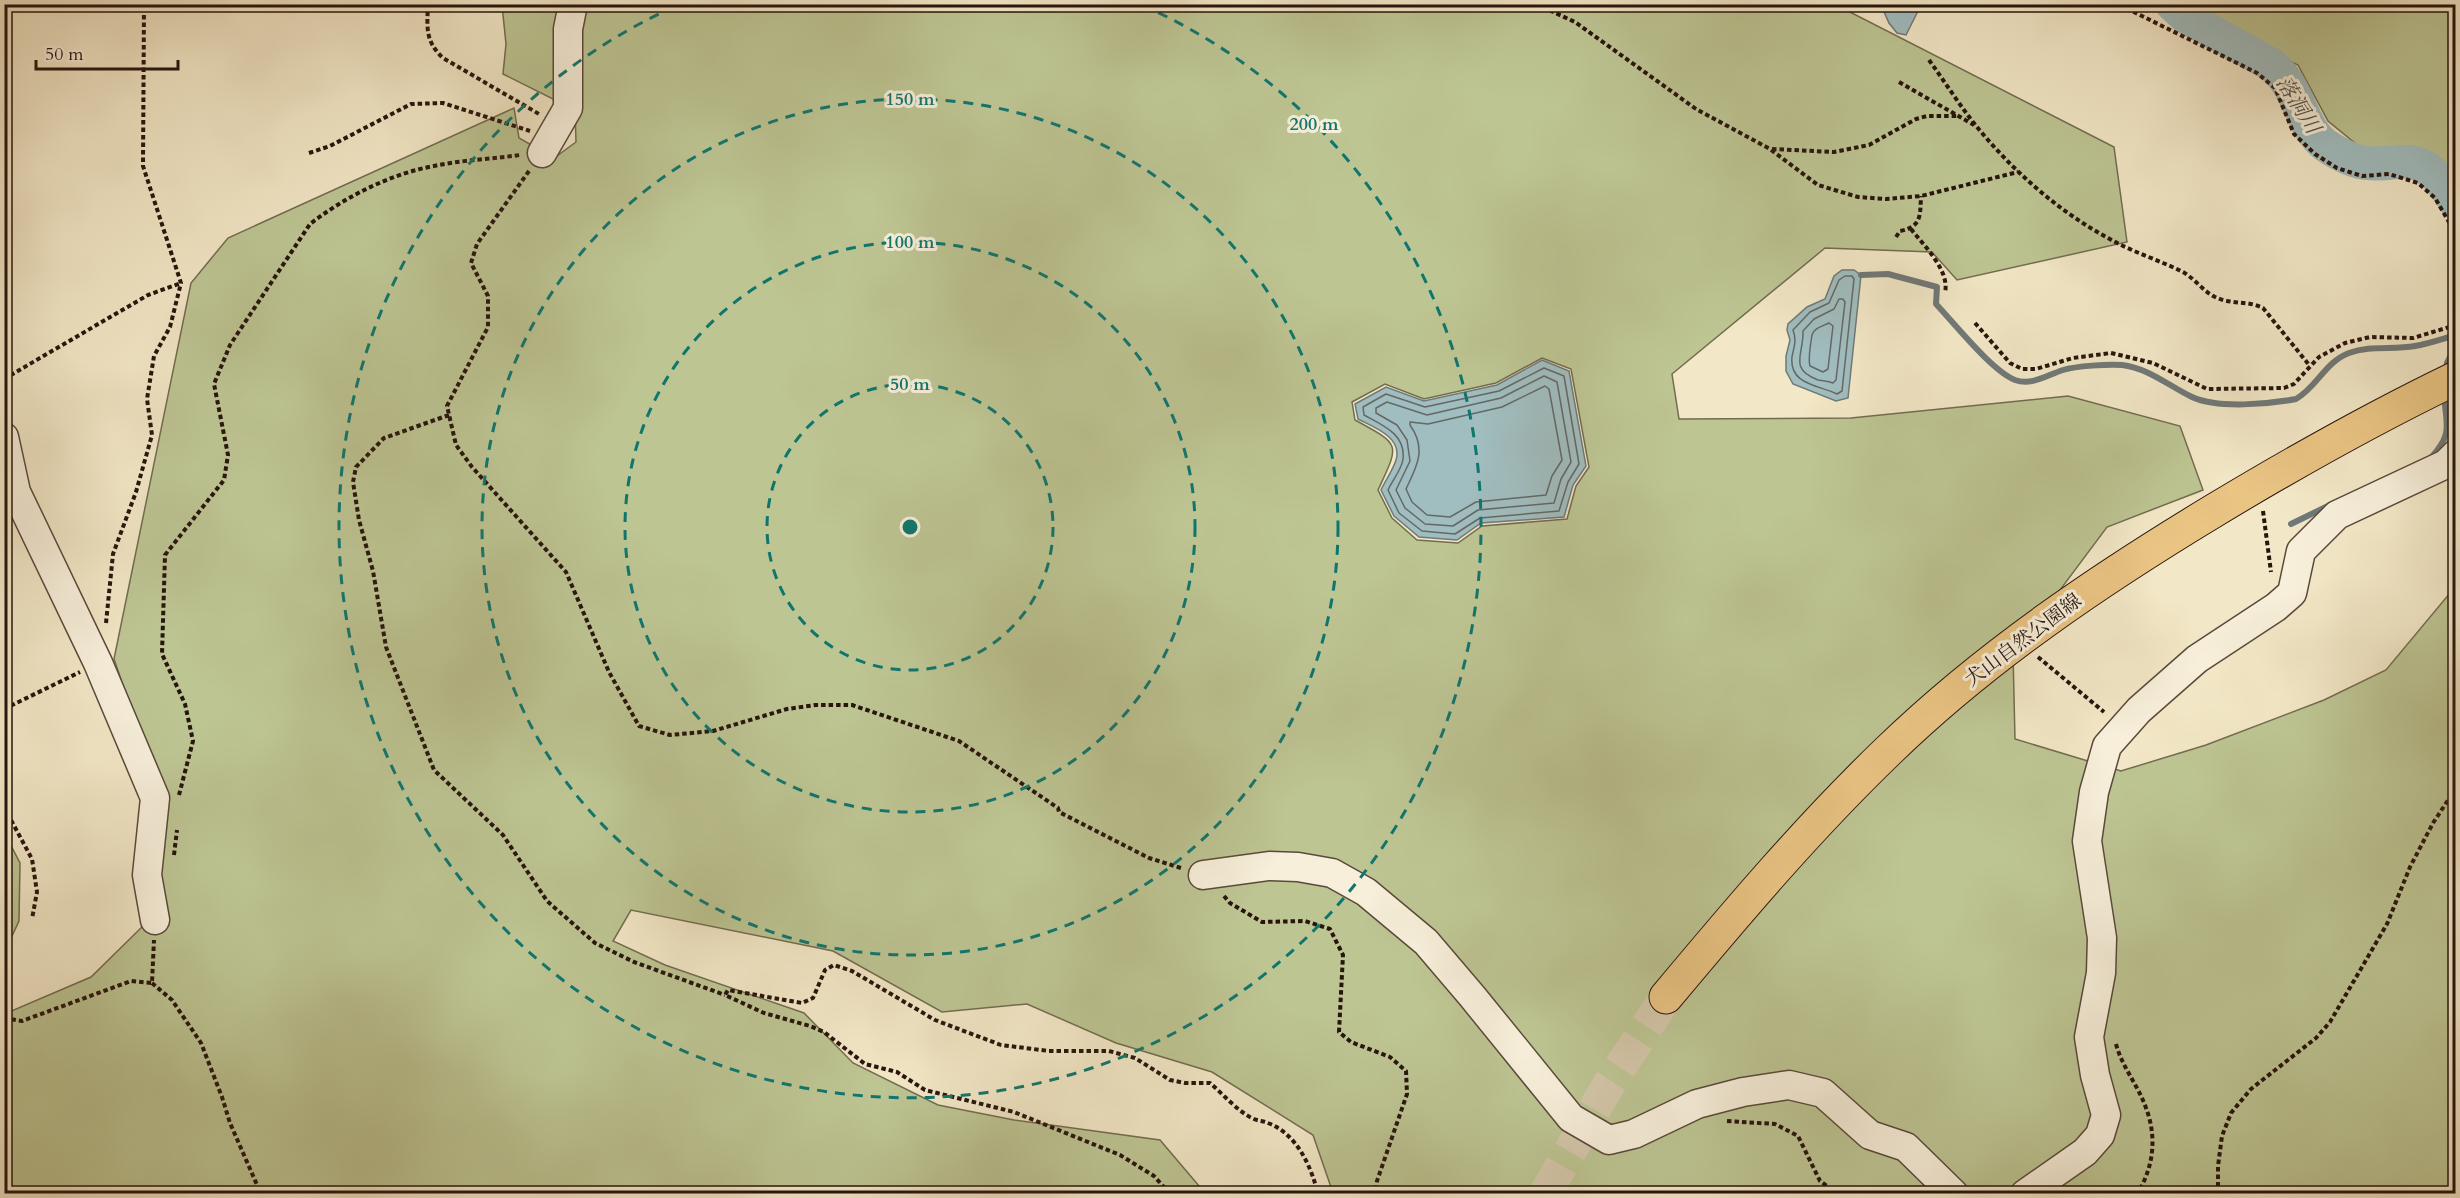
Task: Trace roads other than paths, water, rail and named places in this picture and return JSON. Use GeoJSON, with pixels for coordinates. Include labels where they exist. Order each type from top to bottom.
{"type":"FeatureCollection","features":[{"type":"Feature","properties":{"kind":"main road","name":"犬山自然公園線"},"geometry":{"type":"LineString","coordinates":[[1666,997],[1752,894],[1888,751],[1959,688],[2019,641],[2131,560],[2259,483],[2385,412],[2456,378]]}},
{"type":"Feature","properties":{"kind":"street"},"geometry":{"type":"LineString","coordinates":[[550,138],[568,108],[568,29],[573,4]]}},
{"type":"Feature","properties":{"kind":"street"},"geometry":{"type":"LineString","coordinates":[[4,436],[16,492],[98,663],[155,798],[147,875],[155,920]]}},
{"type":"Feature","properties":{"kind":"street"},"geometry":{"type":"LineString","coordinates":[[2025,1194],[2085,1152],[2100,1135],[2106,1115],[2095,1075],[2090,1036],[2101,973],[2102,938],[2086,841],[2094,792],[2107,746],[2139,710],[2198,659],[2276,607],[2292,592],[2301,551],[2337,515],[2446,464],[2456,454]]}},
{"type":"Feature","properties":{"kind":"street"},"geometry":{"type":"LineString","coordinates":[[1203,874],[1269,866],[1298,867],[1332,873],[1366,892],[1426,942],[1571,1118],[1609,1140],[1634,1134],[1697,1104],[1743,1092],[1789,1085],[1823,1093],[1870,1135],[1906,1147],[1954,1194]]}},
{"type":"Feature","properties":{"kind":"water"},"geometry":{"type":"Polygon","coordinates":[[[1881,5],[1921,5],[1906,35],[1897,33],[1889,23],[1881,5]]]}},
{"type":"Feature","properties":{"kind":"water"},"geometry":{"type":"Polygon","coordinates":[[[1842,270],[1854,270],[1861,275],[1848,398],[1836,401],[1793,384],[1786,371],[1786,356],[1790,340],[1787,330],[1788,324],[1807,307],[1825,299],[1834,276],[1842,270]]]}},
{"type":"Feature","properties":{"kind":"water"},"geometry":{"type":"Polygon","coordinates":[[[1542,360],[1569,371],[1586,466],[1573,485],[1564,517],[1481,523],[1457,540],[1419,537],[1394,516],[1381,490],[1396,460],[1395,445],[1378,429],[1358,419],[1355,404],[1386,387],[1424,401],[1497,385],[1542,360]]]}},
{"type":"Feature","properties":{"kind":"waterway","name":"落洞川"},"geometry":{"type":"LineString","coordinates":[[2172,4],[2186,17],[2272,65],[2289,85],[2310,128],[2325,145],[2356,161],[2378,164],[2409,162],[2424,167],[2442,183],[2456,203]]}},
{"type":"Feature","properties":{"kind":"waterway"},"geometry":{"type":"LineString","coordinates":[[1861,275],[1888,274],[1937,287],[1936,304],[1995,367],[2015,380],[2033,381],[2076,367],[2122,365],[2150,374],[2192,397],[2215,403],[2258,404],[2296,399],[2310,388],[2327,368],[2349,353],[2365,349],[2415,346],[2456,335]]}},
{"type":"Feature","properties":{"kind":"waterway"},"geometry":{"type":"LineString","coordinates":[[2446,372],[2447,363],[2456,346]]}},
{"type":"Feature","properties":{"kind":"waterway"},"geometry":{"type":"LineString","coordinates":[[2430,459],[2446,435],[2444,394]]}},
{"type":"Feature","properties":{"kind":"waterway"},"geometry":{"type":"LineString","coordinates":[[2291,524],[2334,503]]}},
{"type":"Feature","properties":{"kind":"tunnel"},"geometry":{"type":"LineString","coordinates":[[1545,1194],[1608,1086],[1666,997]]}}]}
